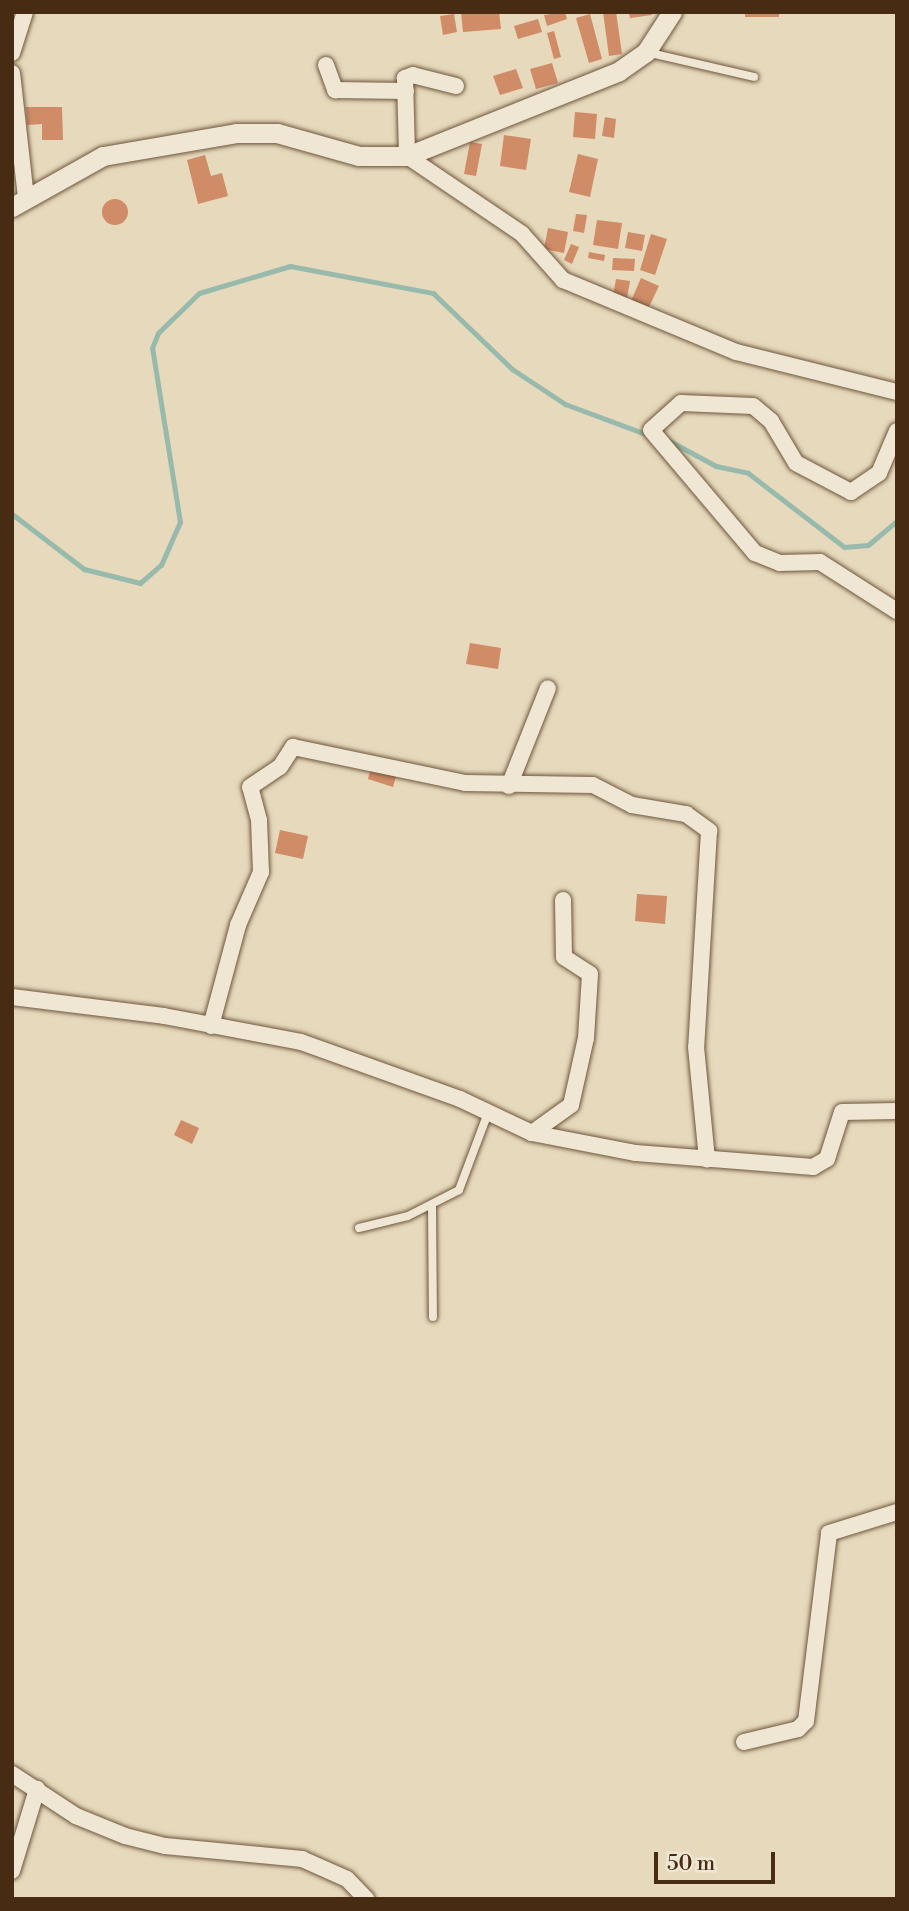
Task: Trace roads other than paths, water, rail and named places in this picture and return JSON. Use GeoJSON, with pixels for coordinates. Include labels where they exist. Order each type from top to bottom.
{"type":"FeatureCollection","features":[{"type":"Feature","properties":{"kind":"street"},"geometry":{"type":"LineString","coordinates":[[12,53],[25,12]]}},
{"type":"Feature","properties":{"kind":"street"},"geometry":{"type":"LineString","coordinates":[[12,74],[19,203],[103,156],[236,133],[277,134],[359,156],[407,156],[588,85],[646,52],[671,12]]}},
{"type":"Feature","properties":{"kind":"street"},"geometry":{"type":"LineString","coordinates":[[326,65],[335,90],[406,91]]}},
{"type":"Feature","properties":{"kind":"street"},"geometry":{"type":"LineString","coordinates":[[407,156],[405,79],[413,75],[456,86]]}},
{"type":"Feature","properties":{"kind":"street"},"geometry":{"type":"LineString","coordinates":[[407,156],[522,234],[583,294],[736,352],[897,392]]}},
{"type":"Feature","properties":{"kind":"street"},"geometry":{"type":"LineString","coordinates":[[897,431],[880,473],[852,492],[796,463],[771,421],[753,406],[681,403],[651,430],[755,553],[780,563],[820,562],[897,611]]}},
{"type":"Feature","properties":{"kind":"street"},"geometry":{"type":"LineString","coordinates":[[509,786],[548,688]]}},
{"type":"Feature","properties":{"kind":"street"},"geometry":{"type":"LineString","coordinates":[[211,1026],[237,925],[261,872],[259,820],[250,787],[280,767],[293,747],[371,759],[432,779],[509,786],[581,782],[620,801],[674,811],[707,825],[704,979],[696,1047],[707,1160]]}},
{"type":"Feature","properties":{"kind":"street"},"geometry":{"type":"LineString","coordinates":[[532,1133],[570,1105],[586,1038],[590,974],[564,957],[563,900]]}},
{"type":"Feature","properties":{"kind":"street"},"geometry":{"type":"LineString","coordinates":[[12,998],[211,1026],[301,1042],[488,1112],[532,1133],[608,1150],[813,1167],[827,1159],[842,1112],[897,1111]]}},
{"type":"Feature","properties":{"kind":"street"},"geometry":{"type":"LineString","coordinates":[[744,1742],[798,1730],[806,1721],[828,1534],[897,1512]]}},
{"type":"Feature","properties":{"kind":"street"},"geometry":{"type":"LineString","coordinates":[[12,1774],[76,1816],[125,1836],[315,1863],[348,1879],[366,1899]]}},
{"type":"Feature","properties":{"kind":"street"},"geometry":{"type":"LineString","coordinates":[[12,1871],[37,1789]]}},
{"type":"Feature","properties":{"kind":"lane"},"geometry":{"type":"LineString","coordinates":[[646,52],[754,77]]}},
{"type":"Feature","properties":{"kind":"lane"},"geometry":{"type":"LineString","coordinates":[[359,1228],[432,1207],[463,1183],[488,1112]]}},
{"type":"Feature","properties":{"kind":"lane"},"geometry":{"type":"LineString","coordinates":[[432,1207],[433,1317]]}},
{"type":"Feature","properties":{"kind":"waterway"},"geometry":{"type":"LineString","coordinates":[[12,514],[84,569],[140,583],[161,565],[180,522],[152,348],[158,333],[199,293],[290,266],[433,293],[512,369],[565,404],[651,436]]}},
{"type":"Feature","properties":{"kind":"waterway"},"geometry":{"type":"LineString","coordinates":[[664,438],[716,466],[748,473],[844,547],[868,545],[897,521]]}}]}
